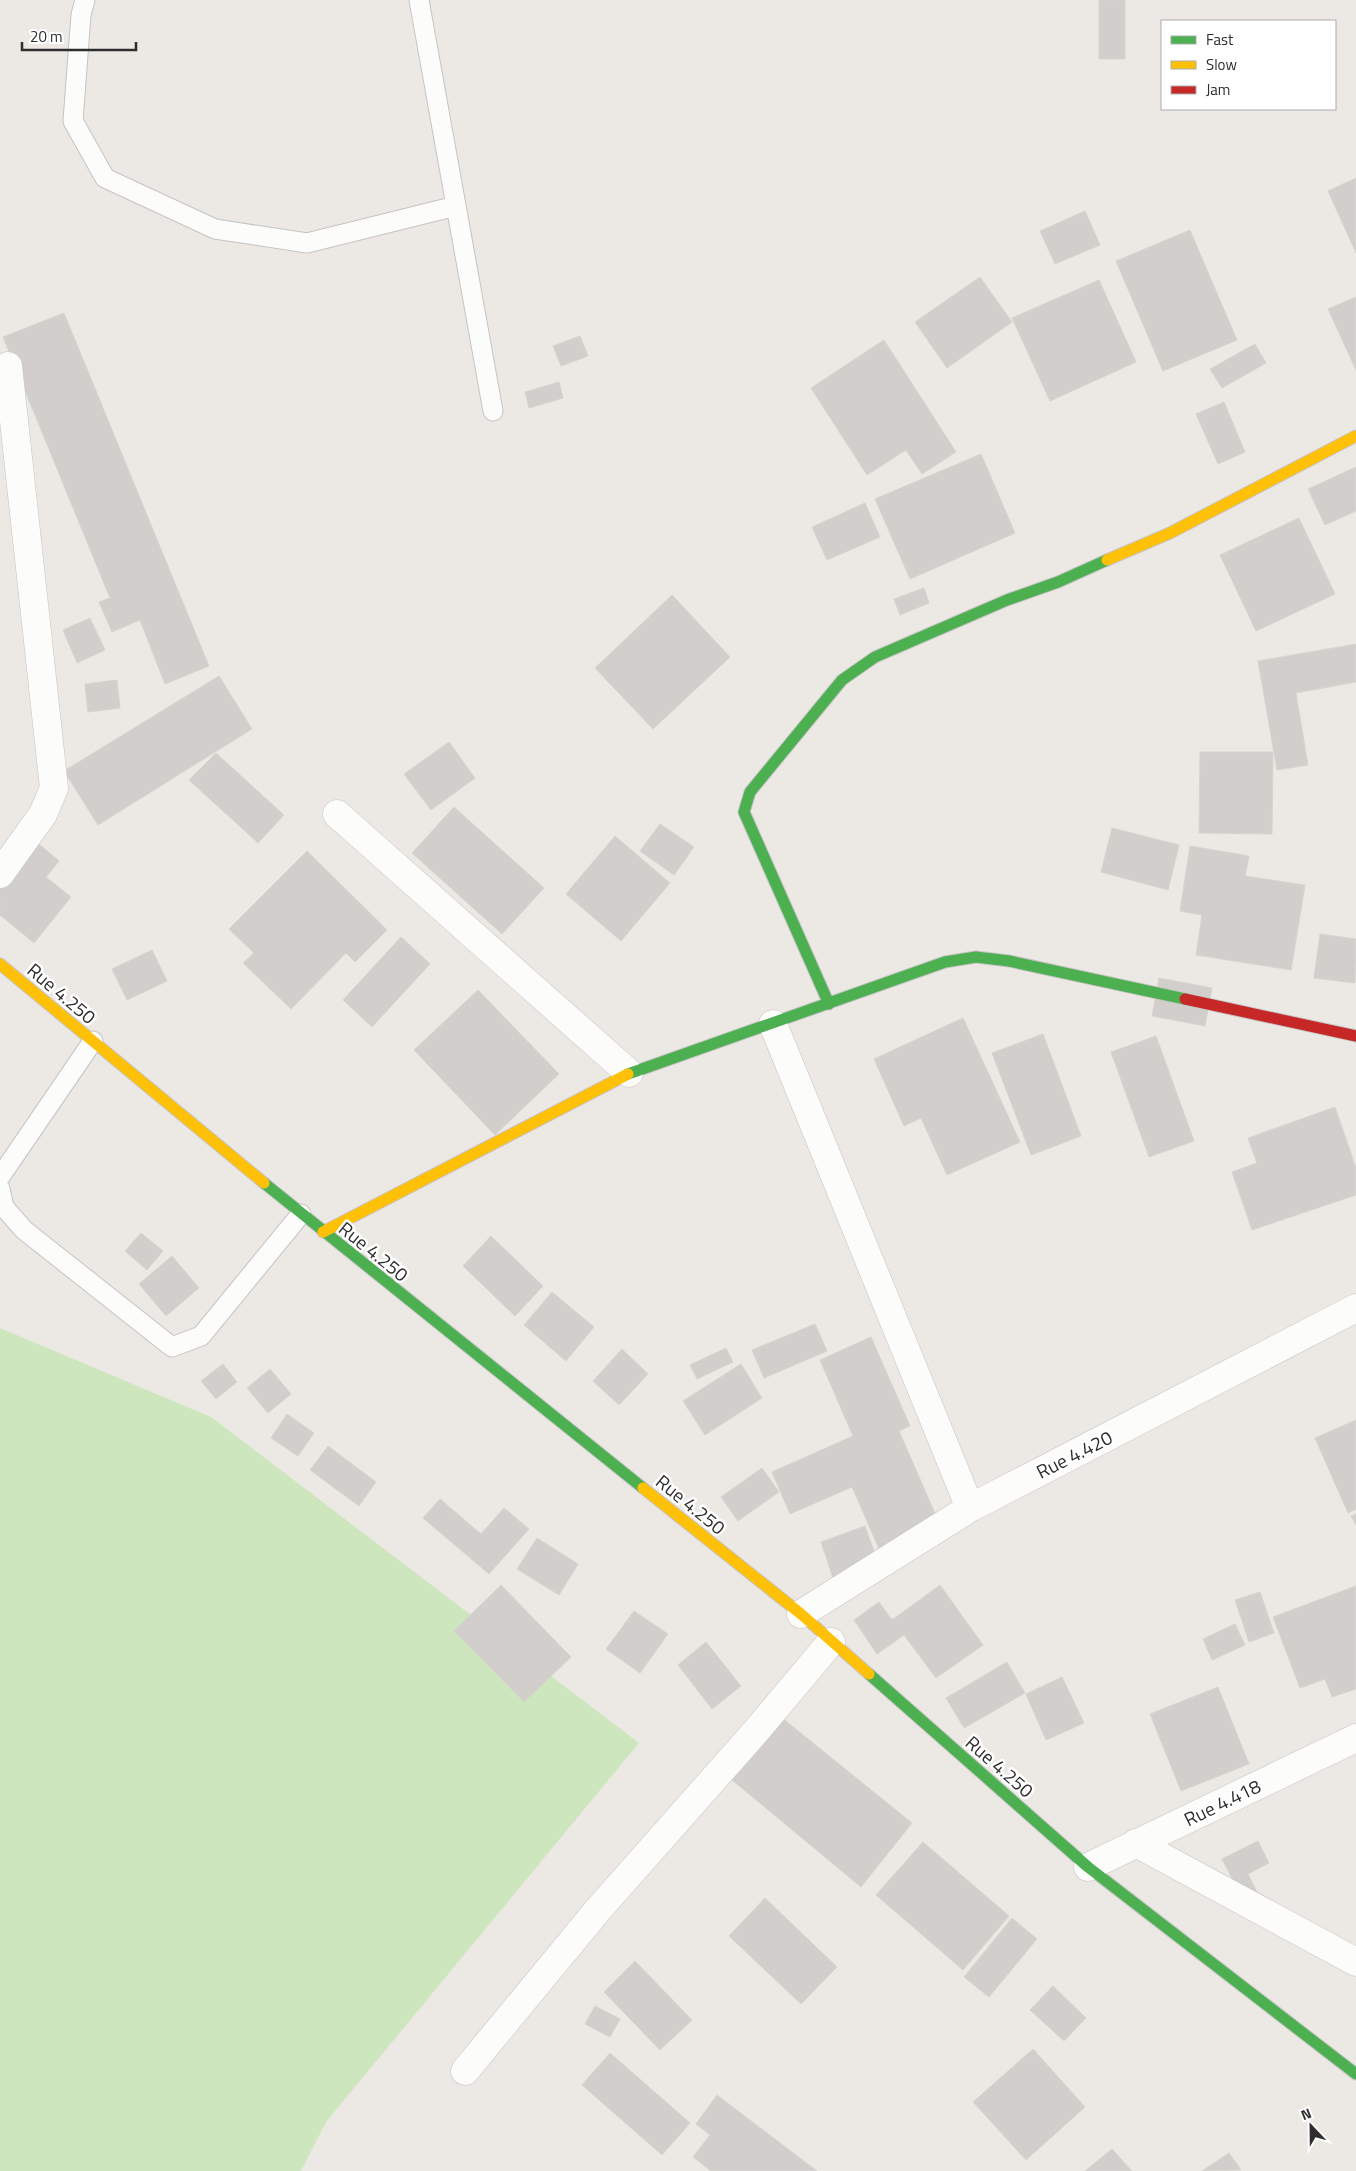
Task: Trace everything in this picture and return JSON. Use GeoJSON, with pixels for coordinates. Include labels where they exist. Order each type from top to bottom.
{"type":"FeatureCollection","features":[{"type":"Feature","properties":{"kind":"street"},"geometry":{"type":"LineString","coordinates":[[0,874],[42,814],[54,788],[8,366]]}},
{"type":"Feature","properties":{"kind":"street"},"geometry":{"type":"LineString","coordinates":[[829,1004],[744,812],[750,792],[842,680],[875,657],[1007,600],[1058,582],[1170,532],[1356,436]]}},
{"type":"Feature","properties":{"kind":"street"},"geometry":{"type":"LineString","coordinates":[[337,814],[629,1073]]}},
{"type":"Feature","properties":{"kind":"street"},"geometry":{"type":"LineString","coordinates":[[323,1232],[629,1073],[945,962],[976,957],[1019,963],[1356,1036]]}},
{"type":"Feature","properties":{"kind":"street","name":"Rue 4.250"},"geometry":{"type":"LineString","coordinates":[[0,964],[323,1232],[801,1614],[1088,1866],[1356,2074]]}},
{"type":"Feature","properties":{"kind":"street"},"geometry":{"type":"LineString","coordinates":[[773,1024],[970,1508]]}},
{"type":"Feature","properties":{"kind":"street","name":"Rue 4.420"},"geometry":{"type":"LineString","coordinates":[[801,1614],[970,1508],[1356,1308]]}},
{"type":"Feature","properties":{"kind":"street"},"geometry":{"type":"LineString","coordinates":[[465,2071],[597,1910],[757,1730],[831,1642]]}},
{"type":"Feature","properties":{"kind":"street","name":"Rue 4.418"},"geometry":{"type":"LineString","coordinates":[[1088,1866],[1356,1738]]}},
{"type":"Feature","properties":{"kind":"street"},"geometry":{"type":"LineString","coordinates":[[1136,1843],[1356,1962]]}},
{"type":"Feature","properties":{"kind":"lane"},"geometry":{"type":"LineString","coordinates":[[85,0],[72,121],[105,178],[216,229],[307,243],[456,206]]}},
{"type":"Feature","properties":{"kind":"lane"},"geometry":{"type":"LineString","coordinates":[[419,0],[492,412]]}},
{"type":"Feature","properties":{"kind":"lane"},"geometry":{"type":"LineString","coordinates":[[0,1177],[93,1041]]}},
{"type":"Feature","properties":{"kind":"lane"},"geometry":{"type":"LineString","coordinates":[[0,1189],[4,1207],[24,1230],[172,1347],[201,1336],[301,1214]]}},
{"type":"Feature","properties":{"kind":"green space"},"geometry":{"type":"Polygon","coordinates":[[[0,1328],[211,1417],[639,1743],[326,2122],[301,2171],[0,2171],[0,1328]]]}},
{"type":"Feature","properties":{"kind":"building"},"geometry":{"type":"Polygon","coordinates":[[[1099,0],[1125,0],[1125,59],[1099,59],[1099,0]]]}},
{"type":"Feature","properties":{"kind":"building"},"geometry":{"type":"Polygon","coordinates":[[[1356,178],[1356,253],[1328,191],[1356,178]]]}},
{"type":"Feature","properties":{"kind":"building"},"geometry":{"type":"Polygon","coordinates":[[[1085,211],[1100,245],[1055,264],[1040,231],[1085,211]]]}},
{"type":"Feature","properties":{"kind":"building"},"geometry":{"type":"Polygon","coordinates":[[[1190,230],[1237,340],[1163,371],[1116,261],[1190,230]]]}},
{"type":"Feature","properties":{"kind":"building"},"geometry":{"type":"Polygon","coordinates":[[[980,277],[1012,322],[947,368],[915,322],[980,277]]]}},
{"type":"Feature","properties":{"kind":"building"},"geometry":{"type":"Polygon","coordinates":[[[1099,280],[1136,362],[1050,401],[1012,318],[1099,280]]]}},
{"type":"Feature","properties":{"kind":"building"},"geometry":{"type":"Polygon","coordinates":[[[1356,297],[1356,370],[1328,309],[1356,297]]]}},
{"type":"Feature","properties":{"kind":"building"},"geometry":{"type":"Polygon","coordinates":[[[64,313],[209,666],[165,684],[140,620],[112,632],[99,602],[110,598],[3,337],[64,313]]]}},
{"type":"Feature","properties":{"kind":"building"},"geometry":{"type":"Polygon","coordinates":[[[580,336],[588,356],[561,366],[553,346],[580,336]]]}},
{"type":"Feature","properties":{"kind":"building"},"geometry":{"type":"Polygon","coordinates":[[[884,340],[956,452],[922,474],[906,450],[867,475],[811,388],[884,340]]]}},
{"type":"Feature","properties":{"kind":"building"},"geometry":{"type":"Polygon","coordinates":[[[1255,344],[1266,363],[1222,388],[1210,369],[1255,344]]]}},
{"type":"Feature","properties":{"kind":"building"},"geometry":{"type":"Polygon","coordinates":[[[559,382],[563,398],[529,408],[525,392],[559,382]]]}},
{"type":"Feature","properties":{"kind":"building"},"geometry":{"type":"Polygon","coordinates":[[[1224,402],[1245,452],[1218,464],[1196,414],[1224,402]]]}},
{"type":"Feature","properties":{"kind":"building"},"geometry":{"type":"Polygon","coordinates":[[[981,454],[1015,533],[910,579],[875,499],[981,454]]]}},
{"type":"Feature","properties":{"kind":"building"},"geometry":{"type":"Polygon","coordinates":[[[1356,467],[1356,511],[1325,525],[1308,489],[1356,467]]]}},
{"type":"Feature","properties":{"kind":"building"},"geometry":{"type":"Polygon","coordinates":[[[865,503],[880,537],[827,560],[812,527],[865,503]]]}},
{"type":"Feature","properties":{"kind":"building"},"geometry":{"type":"Polygon","coordinates":[[[1299,518],[1335,594],[1256,631],[1220,555],[1299,518]]]}},
{"type":"Feature","properties":{"kind":"building"},"geometry":{"type":"Polygon","coordinates":[[[924,588],[929,603],[900,615],[894,599],[924,588]]]}},
{"type":"Feature","properties":{"kind":"building"},"geometry":{"type":"Polygon","coordinates":[[[672,595],[730,657],[653,729],[595,668],[672,595]]]}},
{"type":"Feature","properties":{"kind":"building"},"geometry":{"type":"Polygon","coordinates":[[[90,618],[105,650],[77,663],[63,630],[90,618]]]}},
{"type":"Feature","properties":{"kind":"building"},"geometry":{"type":"Polygon","coordinates":[[[1356,644],[1356,682],[1296,693],[1308,765],[1277,770],[1258,661],[1356,644]]]}},
{"type":"Feature","properties":{"kind":"building"},"geometry":{"type":"Polygon","coordinates":[[[219,676],[252,729],[98,825],[64,771],[219,676]]]}},
{"type":"Feature","properties":{"kind":"building"},"geometry":{"type":"Polygon","coordinates":[[[117,680],[120,708],[88,712],[85,684],[117,680]]]}},
{"type":"Feature","properties":{"kind":"building"},"geometry":{"type":"Polygon","coordinates":[[[449,742],[475,778],[431,810],[404,774],[449,742]]]}},
{"type":"Feature","properties":{"kind":"building"},"geometry":{"type":"Polygon","coordinates":[[[1200,752],[1273,752],[1272,834],[1199,833],[1200,752]]]}},
{"type":"Feature","properties":{"kind":"building"},"geometry":{"type":"Polygon","coordinates":[[[216,753],[284,815],[258,843],[189,780],[216,753]]]}},
{"type":"Feature","properties":{"kind":"building"},"geometry":{"type":"Polygon","coordinates":[[[454,807],[544,888],[502,934],[412,853],[454,807]]]}},
{"type":"Feature","properties":{"kind":"building"},"geometry":{"type":"Polygon","coordinates":[[[660,824],[694,847],[674,875],[640,851],[660,824]]]}},
{"type":"Feature","properties":{"kind":"building"},"geometry":{"type":"Polygon","coordinates":[[[1112,828],[1179,845],[1168,890],[1101,872],[1112,828]]]}},
{"type":"Feature","properties":{"kind":"building"},"geometry":{"type":"Polygon","coordinates":[[[615,836],[670,883],[621,941],[566,894],[615,836]]]}},
{"type":"Feature","properties":{"kind":"building"},"geometry":{"type":"Polygon","coordinates":[[[33,839],[59,861],[46,877],[71,897],[34,943],[0,915],[0,879],[33,839]]]}},
{"type":"Feature","properties":{"kind":"building"},"geometry":{"type":"Polygon","coordinates":[[[1190,846],[1249,856],[1245,876],[1305,885],[1291,970],[1196,955],[1202,915],[1180,911],[1190,846]]]}},
{"type":"Feature","properties":{"kind":"building"},"geometry":{"type":"Polygon","coordinates":[[[307,851],[387,930],[355,962],[346,953],[291,1009],[243,963],[254,953],[229,929],[307,851]]]}},
{"type":"Feature","properties":{"kind":"building"},"geometry":{"type":"Polygon","coordinates":[[[1320,934],[1356,939],[1355,983],[1314,978],[1320,934]]]}},
{"type":"Feature","properties":{"kind":"building"},"geometry":{"type":"Polygon","coordinates":[[[401,937],[430,964],[372,1027],[343,1000],[401,937]]]}},
{"type":"Feature","properties":{"kind":"building"},"geometry":{"type":"Polygon","coordinates":[[[152,950],[167,981],[127,1000],[112,969],[152,950]]]}},
{"type":"Feature","properties":{"kind":"building"},"geometry":{"type":"Polygon","coordinates":[[[1159,978],[1212,988],[1205,1026],[1152,1016],[1159,978]]]}},
{"type":"Feature","properties":{"kind":"building"},"geometry":{"type":"Polygon","coordinates":[[[478,990],[559,1074],[495,1135],[414,1050],[478,990]]]}},
{"type":"Feature","properties":{"kind":"building"},"geometry":{"type":"Polygon","coordinates":[[[963,1018],[1020,1142],[947,1175],[921,1118],[904,1126],[874,1059],[963,1018]]]}},
{"type":"Feature","properties":{"kind":"building"},"geometry":{"type":"Polygon","coordinates":[[[1043,1034],[1081,1136],[1031,1155],[992,1053],[1043,1034]]]}},
{"type":"Feature","properties":{"kind":"building"},"geometry":{"type":"Polygon","coordinates":[[[1156,1036],[1194,1141],[1149,1157],[1111,1052],[1156,1036]]]}},
{"type":"Feature","properties":{"kind":"building"},"geometry":{"type":"Polygon","coordinates":[[[1335,1107],[1356,1168],[1356,1195],[1252,1230],[1232,1172],[1257,1163],[1248,1138],[1335,1107]]]}},
{"type":"Feature","properties":{"kind":"building"},"geometry":{"type":"Polygon","coordinates":[[[141,1233],[163,1251],[147,1270],[125,1251],[141,1233]]]}},
{"type":"Feature","properties":{"kind":"building"},"geometry":{"type":"Polygon","coordinates":[[[491,1236],[543,1286],[515,1316],[463,1266],[491,1236]]]}},
{"type":"Feature","properties":{"kind":"building"},"geometry":{"type":"Polygon","coordinates":[[[172,1256],[199,1288],[166,1316],[139,1284],[172,1256]]]}},
{"type":"Feature","properties":{"kind":"building"},"geometry":{"type":"Polygon","coordinates":[[[552,1292],[594,1327],[566,1361],[524,1325],[552,1292]]]}},
{"type":"Feature","properties":{"kind":"building"},"geometry":{"type":"Polygon","coordinates":[[[815,1324],[827,1351],[764,1378],[752,1350],[815,1324]]]}},
{"type":"Feature","properties":{"kind":"building"},"geometry":{"type":"Polygon","coordinates":[[[871,1337],[910,1426],[899,1431],[940,1525],[880,1551],[852,1487],[790,1514],[772,1472],[853,1436],[820,1360],[871,1337]]]}},
{"type":"Feature","properties":{"kind":"building"},"geometry":{"type":"Polygon","coordinates":[[[726,1348],[733,1362],[697,1379],[690,1365],[726,1348]]]}},
{"type":"Feature","properties":{"kind":"building"},"geometry":{"type":"Polygon","coordinates":[[[622,1349],[648,1374],[619,1405],[593,1381],[622,1349]]]}},
{"type":"Feature","properties":{"kind":"building"},"geometry":{"type":"Polygon","coordinates":[[[223,1364],[237,1382],[216,1399],[201,1381],[223,1364]]]}},
{"type":"Feature","properties":{"kind":"building"},"geometry":{"type":"Polygon","coordinates":[[[741,1364],[762,1398],[705,1435],[683,1401],[741,1364]]]}},
{"type":"Feature","properties":{"kind":"building"},"geometry":{"type":"Polygon","coordinates":[[[270,1369],[291,1394],[268,1413],[247,1388],[270,1369]]]}},
{"type":"Feature","properties":{"kind":"building"},"geometry":{"type":"Polygon","coordinates":[[[287,1414],[314,1433],[298,1456],[271,1438],[287,1414]]]}},
{"type":"Feature","properties":{"kind":"building"},"geometry":{"type":"Polygon","coordinates":[[[1356,1420],[1356,1509],[1348,1513],[1315,1438],[1356,1420]]]}},
{"type":"Feature","properties":{"kind":"building"},"geometry":{"type":"Polygon","coordinates":[[[328,1446],[376,1482],[359,1506],[310,1470],[328,1446]]]}},
{"type":"Feature","properties":{"kind":"building"},"geometry":{"type":"Polygon","coordinates":[[[762,1468],[779,1492],[738,1521],[721,1497],[762,1468]]]}},
{"type":"Feature","properties":{"kind":"building"},"geometry":{"type":"Polygon","coordinates":[[[440,1499],[481,1534],[504,1508],[529,1529],[489,1574],[423,1518],[440,1499]]]}},
{"type":"Feature","properties":{"kind":"building"},"geometry":{"type":"Polygon","coordinates":[[[1356,1514],[1356,1525],[1351,1516],[1356,1514]]]}},
{"type":"Feature","properties":{"kind":"building"},"geometry":{"type":"Polygon","coordinates":[[[865,1526],[878,1563],[833,1578],[821,1542],[865,1526]]]}},
{"type":"Feature","properties":{"kind":"building"},"geometry":{"type":"Polygon","coordinates":[[[537,1538],[578,1564],[559,1595],[517,1569],[537,1538]]]}},
{"type":"Feature","properties":{"kind":"building"},"geometry":{"type":"Polygon","coordinates":[[[501,1585],[571,1657],[524,1702],[454,1631],[501,1585]]]}},
{"type":"Feature","properties":{"kind":"building"},"geometry":{"type":"Polygon","coordinates":[[[940,1585],[983,1645],[936,1678],[904,1635],[877,1654],[854,1620],[879,1602],[892,1620],[940,1585]]]}},
{"type":"Feature","properties":{"kind":"building"},"geometry":{"type":"Polygon","coordinates":[[[1356,1586],[1356,1689],[1332,1697],[1325,1679],[1300,1688],[1273,1617],[1356,1586]]]}},
{"type":"Feature","properties":{"kind":"building"},"geometry":{"type":"Polygon","coordinates":[[[1260,1592],[1274,1633],[1249,1642],[1235,1600],[1260,1592]]]}},
{"type":"Feature","properties":{"kind":"building"},"geometry":{"type":"Polygon","coordinates":[[[634,1611],[668,1634],[640,1673],[606,1649],[634,1611]]]}},
{"type":"Feature","properties":{"kind":"building"},"geometry":{"type":"Polygon","coordinates":[[[1235,1624],[1245,1645],[1212,1660],[1203,1639],[1235,1624]]]}},
{"type":"Feature","properties":{"kind":"building"},"geometry":{"type":"Polygon","coordinates":[[[706,1642],[741,1686],[712,1709],[678,1665],[706,1642]]]}},
{"type":"Feature","properties":{"kind":"building"},"geometry":{"type":"Polygon","coordinates":[[[1007,1662],[1025,1693],[964,1728],[946,1698],[1007,1662]]]}},
{"type":"Feature","properties":{"kind":"building"},"geometry":{"type":"Polygon","coordinates":[[[1062,1677],[1084,1723],[1046,1740],[1026,1694],[1062,1677]]]}},
{"type":"Feature","properties":{"kind":"building"},"geometry":{"type":"Polygon","coordinates":[[[1218,1687],[1249,1764],[1181,1791],[1150,1714],[1218,1687]]]}},
{"type":"Feature","properties":{"kind":"building"},"geometry":{"type":"Polygon","coordinates":[[[776,1713],[912,1823],[861,1887],[726,1775],[776,1713]]]}},
{"type":"Feature","properties":{"kind":"building"},"geometry":{"type":"Polygon","coordinates":[[[1258,1841],[1269,1863],[1248,1874],[1260,1898],[1246,1905],[1222,1859],[1258,1841]]]}},
{"type":"Feature","properties":{"kind":"building"},"geometry":{"type":"Polygon","coordinates":[[[923,1842],[1009,1916],[963,1970],[876,1895],[923,1842]]]}},
{"type":"Feature","properties":{"kind":"building"},"geometry":{"type":"Polygon","coordinates":[[[765,1898],[837,1967],[801,2004],[729,1936],[765,1898]]]}},
{"type":"Feature","properties":{"kind":"building"},"geometry":{"type":"Polygon","coordinates":[[[1012,1918],[1037,1939],[989,1997],[964,1977],[1012,1918]]]}},
{"type":"Feature","properties":{"kind":"building"},"geometry":{"type":"Polygon","coordinates":[[[635,1961],[692,2020],[660,2050],[604,1992],[635,1961]]]}},
{"type":"Feature","properties":{"kind":"building"},"geometry":{"type":"Polygon","coordinates":[[[1053,1986],[1086,2018],[1064,2041],[1030,2010],[1053,1986]]]}},
{"type":"Feature","properties":{"kind":"building"},"geometry":{"type":"Polygon","coordinates":[[[595,2006],[620,2019],[610,2037],[585,2024],[595,2006]]]}},
{"type":"Feature","properties":{"kind":"building"},"geometry":{"type":"Polygon","coordinates":[[[1033,2049],[1085,2107],[1026,2160],[973,2102],[1033,2049]]]}},
{"type":"Feature","properties":{"kind":"building"},"geometry":{"type":"Polygon","coordinates":[[[610,2053],[690,2123],[662,2155],[582,2085],[610,2053]]]}},
{"type":"Feature","properties":{"kind":"building"},"geometry":{"type":"Polygon","coordinates":[[[717,2095],[817,2171],[711,2171],[693,2157],[710,2135],[696,2124],[717,2095]]]}},
{"type":"Feature","properties":{"kind":"building"},"geometry":{"type":"Polygon","coordinates":[[[1112,2149],[1132,2171],[1085,2171],[1112,2149]]]}},
{"type":"Feature","properties":{"kind":"building"},"geometry":{"type":"Polygon","coordinates":[[[1229,2153],[1241,2170],[1202,2171],[1229,2153]]]}},
{"type":"Feature","properties":{"kind":"traffic: fast"},"geometry":{"type":"LineString","coordinates":[[829,1004],[744,812],[750,792],[842,680],[875,657],[1007,600],[1058,582],[1107,560]]}},
{"type":"Feature","properties":{"kind":"traffic: fast"},"geometry":{"type":"LineString","coordinates":[[628,1074],[945,962],[976,957],[1009,961],[1185,999]]}},
{"type":"Feature","properties":{"kind":"traffic: fast"},"geometry":{"type":"LineString","coordinates":[[264,1183],[643,1488]]}},
{"type":"Feature","properties":{"kind":"traffic: fast"},"geometry":{"type":"LineString","coordinates":[[869,1674],[1088,1867],[1356,2074]]}},
{"type":"Feature","properties":{"kind":"traffic: slow"},"geometry":{"type":"LineString","coordinates":[[1107,560],[1170,533],[1356,436]]}},
{"type":"Feature","properties":{"kind":"traffic: slow"},"geometry":{"type":"LineString","coordinates":[[0,964],[264,1183]]}},
{"type":"Feature","properties":{"kind":"traffic: slow"},"geometry":{"type":"LineString","coordinates":[[323,1232],[628,1074]]}},
{"type":"Feature","properties":{"kind":"traffic: slow"},"geometry":{"type":"LineString","coordinates":[[643,1488],[801,1614],[869,1674]]}},
{"type":"Feature","properties":{"kind":"traffic: jam"},"geometry":{"type":"LineString","coordinates":[[1185,999],[1356,1036]]}}]}
